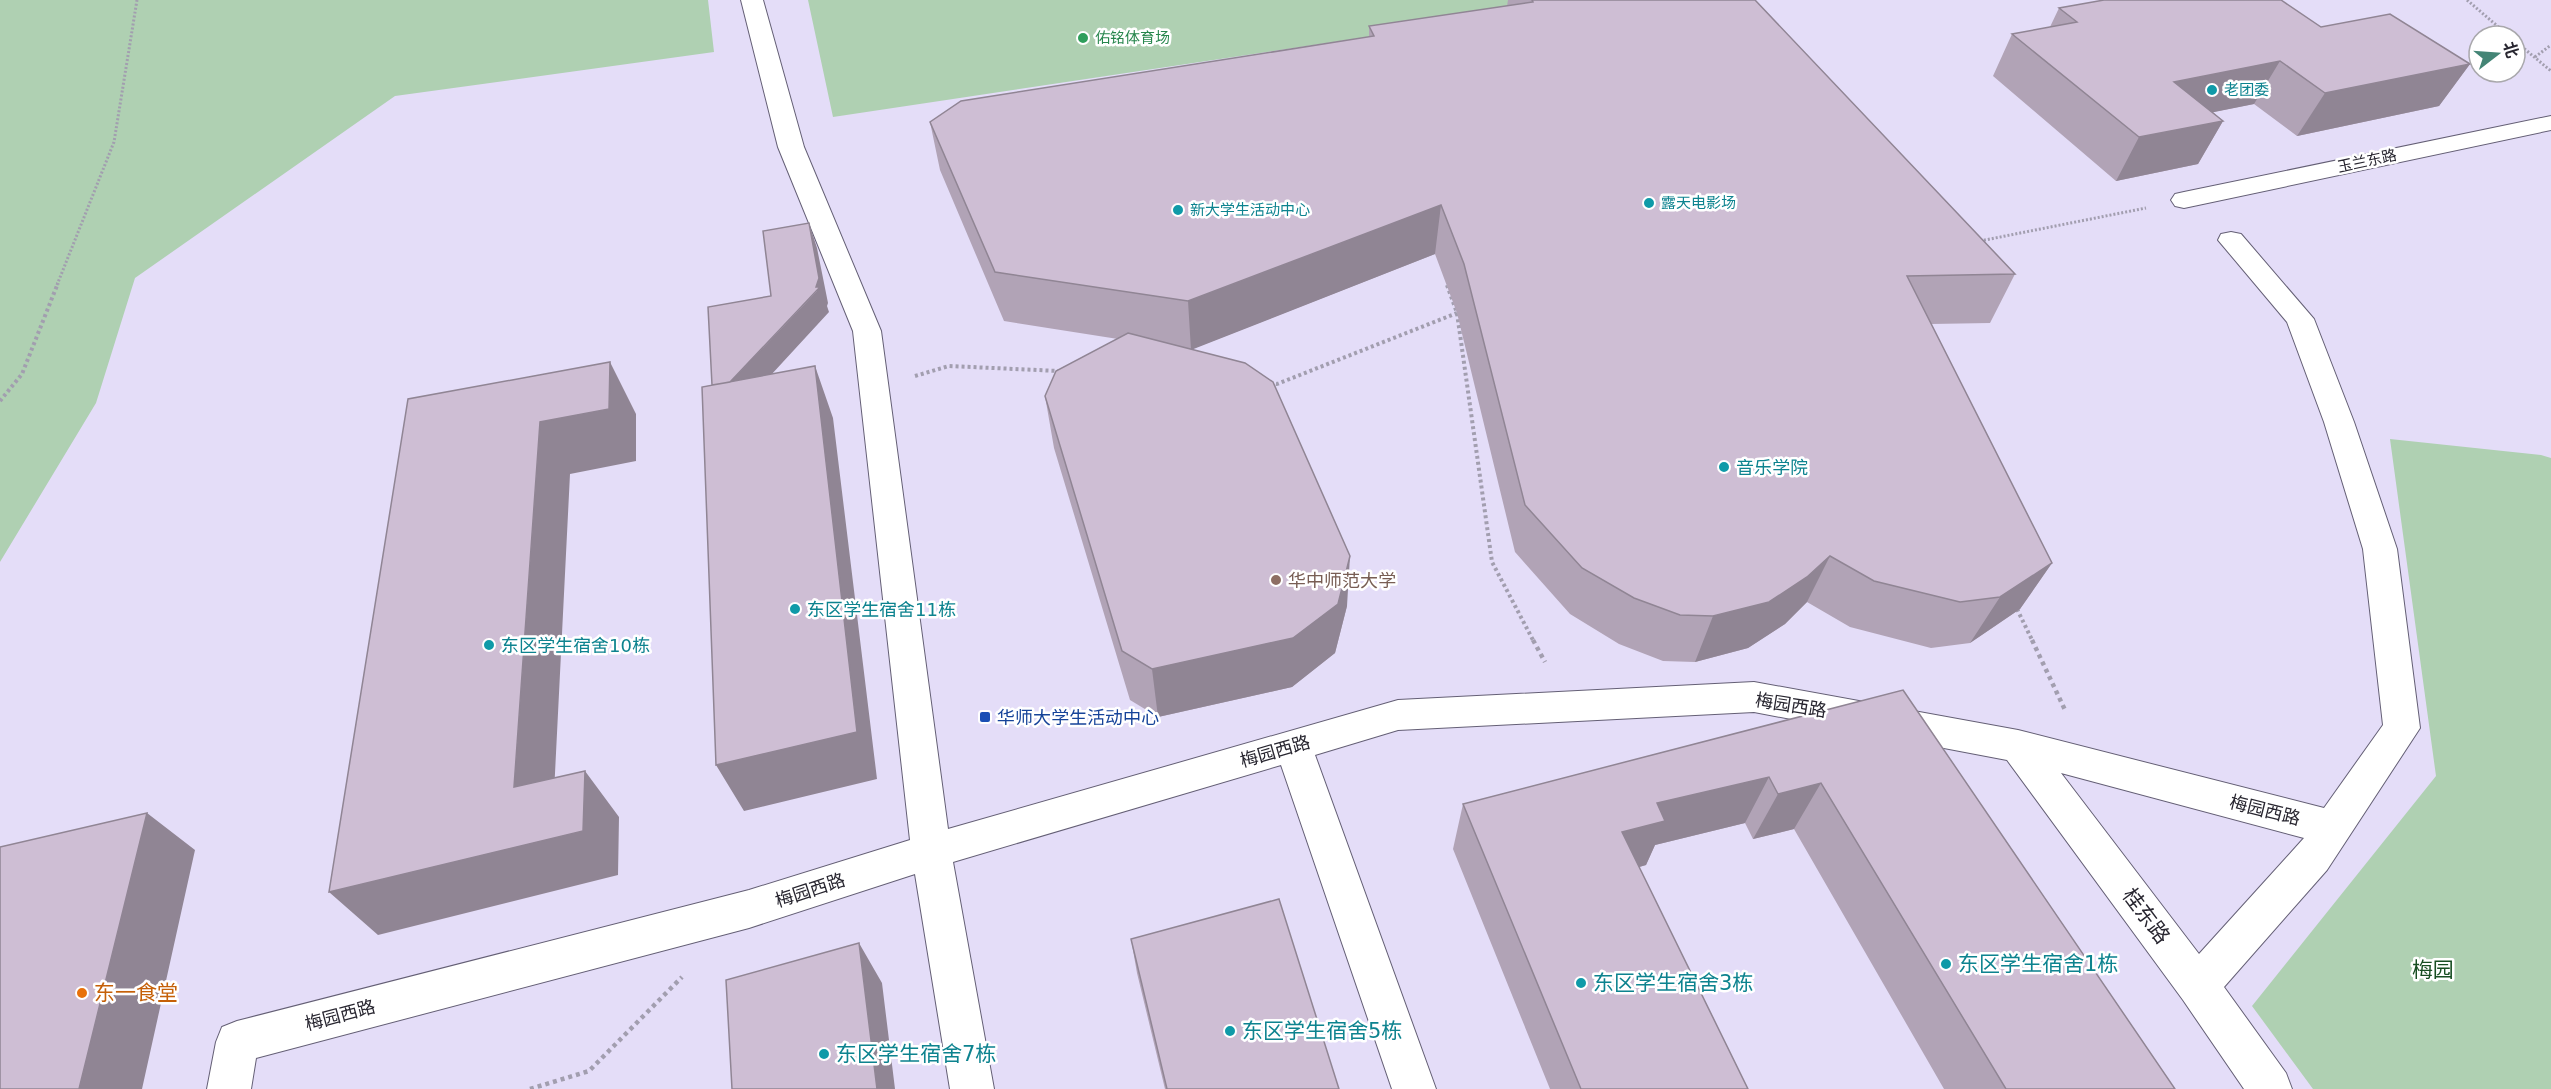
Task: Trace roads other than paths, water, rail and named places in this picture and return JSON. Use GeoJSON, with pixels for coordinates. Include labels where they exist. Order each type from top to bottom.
{"type":"FeatureCollection","features":[{"type":"Feature","properties":{"kind":"street"},"geometry":{"type":"LineString","coordinates":[[752,0],[791,147],[867,331],[930,851],[972,1089]]}},
{"type":"Feature","properties":{"kind":"street","name":"玉兰东路"},"geometry":{"type":"LineString","coordinates":[[2184,200],[2551,123]]}},
{"type":"Feature","properties":{"kind":"street"},"geometry":{"type":"LineString","coordinates":[[2198,986],[2313,857],[2402,728],[2380,549],[2339,422],[2300,319],[2231,240]]}},
{"type":"Feature","properties":{"kind":"street","name":"梅园西路"},"geometry":{"type":"LineString","coordinates":[[229,1089],[237,1041],[749,909],[930,851],[1398,715],[1754,697],[2018,746],[2333,828]]}},
{"type":"Feature","properties":{"kind":"street"},"geometry":{"type":"LineString","coordinates":[[1293,746],[1414,1089]]}},
{"type":"Feature","properties":{"kind":"street","name":"桂东路"},"geometry":{"type":"LineString","coordinates":[[2018,746],[2198,986],[2270,1089]]}},
{"type":"Feature","properties":{"kind":"place","name":"佑铭体育场"},"geometry":{"type":"Point","coordinates":[1083,38]}},
{"type":"Feature","properties":{"kind":"place","name":"老团委"},"geometry":{"type":"Point","coordinates":[2212,90]}},
{"type":"Feature","properties":{"kind":"place","name":"露天电影场"},"geometry":{"type":"Point","coordinates":[1649,203]}},
{"type":"Feature","properties":{"kind":"place","name":"新大学生活动中心"},"geometry":{"type":"Point","coordinates":[1178,210]}},
{"type":"Feature","properties":{"kind":"place","name":"音乐学院"},"geometry":{"type":"Point","coordinates":[1724,467]}},
{"type":"Feature","properties":{"kind":"place","name":"华中师范大学"},"geometry":{"type":"Point","coordinates":[1276,580]}},
{"type":"Feature","properties":{"kind":"place","name":"东区学生宿舍11栋"},"geometry":{"type":"Point","coordinates":[795,609]}},
{"type":"Feature","properties":{"kind":"place","name":"东区学生宿舍10栋"},"geometry":{"type":"Point","coordinates":[489,645]}},
{"type":"Feature","properties":{"kind":"place","name":"华师大学生活动中心"},"geometry":{"type":"Point","coordinates":[985,717]}},
{"type":"Feature","properties":{"kind":"place","name":"东区学生宿舍1栋"},"geometry":{"type":"Point","coordinates":[1946,964]}},
{"type":"Feature","properties":{"kind":"place","name":"东区学生宿舍3栋"},"geometry":{"type":"Point","coordinates":[1581,983]}},
{"type":"Feature","properties":{"kind":"place","name":"东一食堂"},"geometry":{"type":"Point","coordinates":[82,993]}},
{"type":"Feature","properties":{"kind":"place","name":"东区学生宿舍5栋"},"geometry":{"type":"Point","coordinates":[1230,1031]}},
{"type":"Feature","properties":{"kind":"place","name":"东区学生宿舍7栋"},"geometry":{"type":"Point","coordinates":[824,1054]}},
{"type":"Feature","properties":{"kind":"park label","name":"梅园"},"geometry":{"type":"Point","coordinates":[2433,970]}}]}
